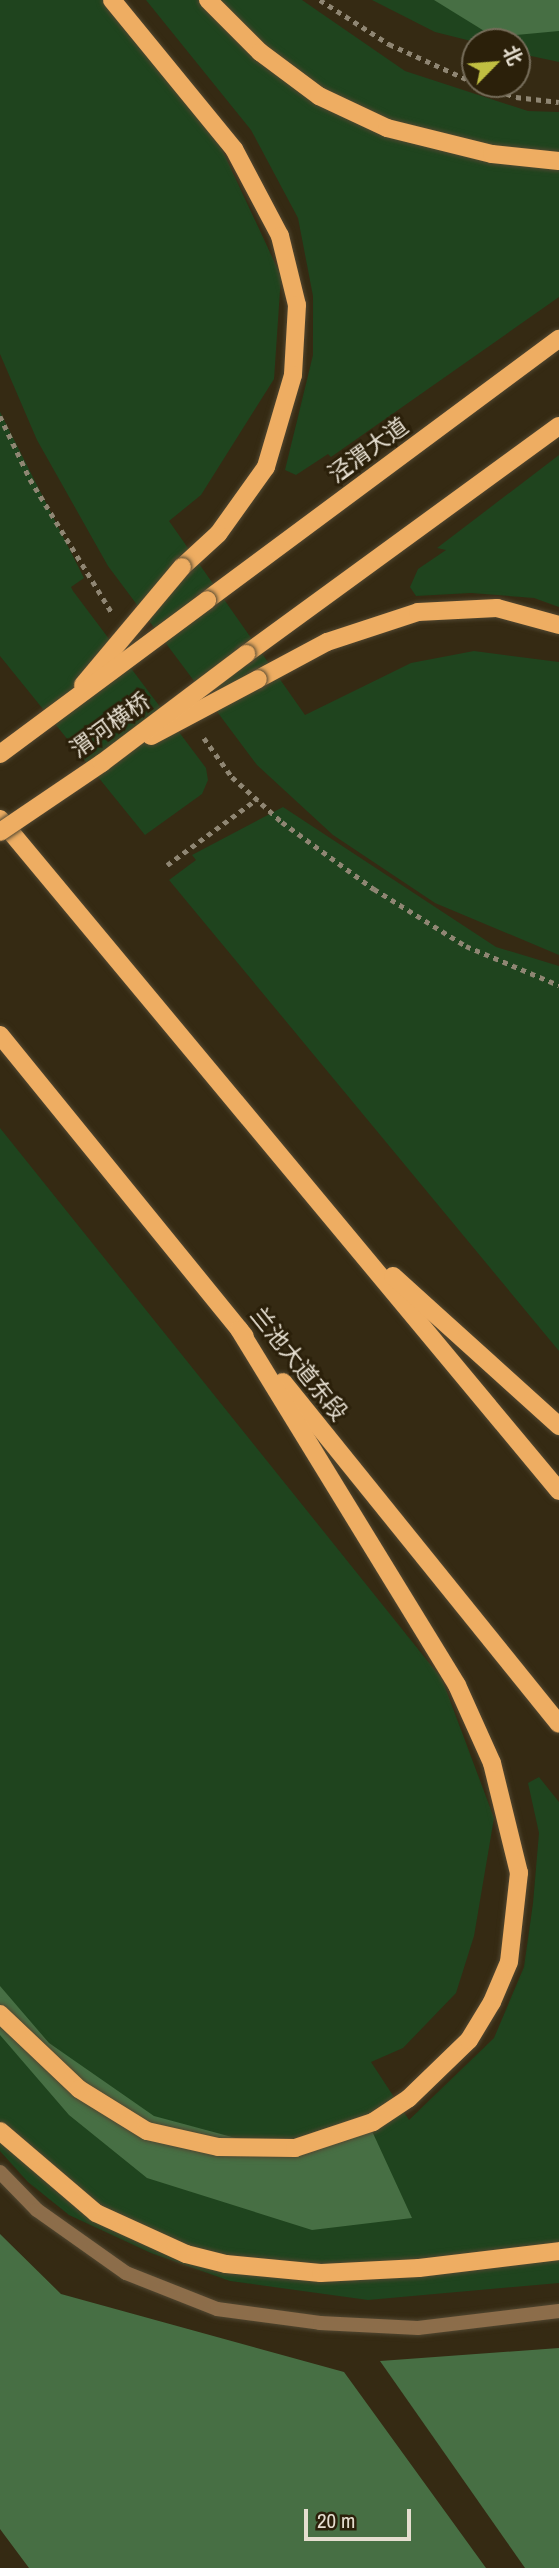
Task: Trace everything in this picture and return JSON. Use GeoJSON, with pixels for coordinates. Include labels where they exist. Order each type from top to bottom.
{"type":"FeatureCollection","features":[{"type":"Feature","properties":{"kind":"main road"},"geometry":{"type":"LineString","coordinates":[[60,712],[182,568],[218,534],[266,467],[293,375],[297,305],[280,236],[234,149],[112,0]]}},
{"type":"Feature","properties":{"kind":"main road"},"geometry":{"type":"LineString","coordinates":[[208,0],[260,52],[319,96],[387,128],[492,154],[559,161]]}},
{"type":"Feature","properties":{"kind":"main road","name":"泾渭大道"},"geometry":{"type":"LineString","coordinates":[[207,600],[559,340]]}},
{"type":"Feature","properties":{"kind":"main road","name":"渭河横桥"},"geometry":{"type":"LineString","coordinates":[[0,832],[102,763],[246,654],[559,426]]}},
{"type":"Feature","properties":{"kind":"main road","name":"渭河横桥"},"geometry":{"type":"LineString","coordinates":[[0,754],[60,712],[207,600]]}},
{"type":"Feature","properties":{"kind":"main road"},"geometry":{"type":"LineString","coordinates":[[102,763],[327,642],[418,612],[498,608],[559,625]]}},
{"type":"Feature","properties":{"kind":"main road"},"geometry":{"type":"LineString","coordinates":[[0,819],[559,1491]]}},
{"type":"Feature","properties":{"kind":"main road","name":"兰池大道东段"},"geometry":{"type":"LineString","coordinates":[[0,1035],[559,1724]]}},
{"type":"Feature","properties":{"kind":"main road"},"geometry":{"type":"LineString","coordinates":[[347,1234],[559,1426]]}},
{"type":"Feature","properties":{"kind":"main road"},"geometry":{"type":"LineString","coordinates":[[0,2014],[26,2044],[118,2117],[184,2142],[256,2150],[295,2148],[373,2122],[409,2098],[468,2040],[492,2002],[509,1962],[519,1873],[511,1824],[492,1763],[457,1685],[239,1329]]}},
{"type":"Feature","properties":{"kind":"main road"},"geometry":{"type":"LineString","coordinates":[[0,2131],[96,2213],[186,2254],[226,2264],[321,2273],[419,2268],[559,2251]]}},
{"type":"Feature","properties":{"kind":"street"},"geometry":{"type":"LineString","coordinates":[[0,2172],[37,2210],[126,2273],[217,2309],[320,2323],[418,2328],[559,2311]]}},
{"type":"Feature","properties":{"kind":"path"},"geometry":{"type":"LineString","coordinates":[[320,0],[389,44],[461,76]]}},
{"type":"Feature","properties":{"kind":"path"},"geometry":{"type":"LineString","coordinates":[[523,98],[559,103]]}},
{"type":"Feature","properties":{"kind":"path"},"geometry":{"type":"LineString","coordinates":[[0,416],[87,579],[119,623]]}},
{"type":"Feature","properties":{"kind":"path"},"geometry":{"type":"LineString","coordinates":[[200,733],[232,777],[374,889],[443,932],[559,985]]}},
{"type":"Feature","properties":{"kind":"path"},"geometry":{"type":"LineString","coordinates":[[167,865],[257,799]]}},
{"type":"Feature","properties":{"kind":"green space"},"geometry":{"type":"Polygon","coordinates":[[[0,0],[112,0],[205,113],[281,276],[274,379],[201,495],[169,521],[305,715],[411,663],[474,651],[559,662],[559,955],[435,903],[333,835],[257,765],[108,566],[37,440],[0,354],[0,0]]]}},
{"type":"Feature","properties":{"kind":"green space"},"geometry":{"type":"Polygon","coordinates":[[[146,0],[302,0],[405,71],[461,89],[461,98],[488,98],[528,111],[559,112],[559,297],[331,457],[328,454],[296,475],[285,470],[313,355],[313,296],[298,218],[251,130],[146,0]]]}},
{"type":"Feature","properties":{"kind":"green space"},"geometry":{"type":"Polygon","coordinates":[[[372,0],[559,0],[559,62],[531,56],[531,28],[461,28],[461,38],[435,32],[372,0]]]}},
{"type":"Feature","properties":{"kind":"green space"},"geometry":{"type":"Polygon","coordinates":[[[434,0],[559,0],[559,31],[531,34],[531,28],[479,28],[434,0]]]}},
{"type":"Feature","properties":{"kind":"green space"},"geometry":{"type":"Polygon","coordinates":[[[0,412],[84,578],[71,587],[73,591],[206,768],[208,780],[202,794],[145,835],[0,656],[0,412]]]}},
{"type":"Feature","properties":{"kind":"green space"},"geometry":{"type":"Polygon","coordinates":[[[559,455],[559,607],[534,598],[471,593],[416,596],[410,587],[418,569],[446,550],[437,548],[559,455]]]}},
{"type":"Feature","properties":{"kind":"green space"},"geometry":{"type":"Polygon","coordinates":[[[283,807],[496,947],[559,966],[559,1351],[169,880],[196,860],[192,855],[283,807]]]}},
{"type":"Feature","properties":{"kind":"green space"},"geometry":{"type":"Polygon","coordinates":[[[0,1128],[442,1679],[494,1818],[474,1936],[456,1993],[403,2048],[371,2062],[409,2120],[494,2038],[524,1967],[533,1903],[539,1833],[528,1783],[539,1777],[559,1802],[559,2283],[368,2300],[230,2281],[151,2253],[69,2215],[28,2182],[0,2151],[0,1128]]]}},
{"type":"Feature","properties":{"kind":"green space"},"geometry":{"type":"Polygon","coordinates":[[[0,1986],[49,2043],[154,2116],[258,2144],[372,2131],[412,2218],[312,2230],[147,2178],[69,2115],[0,2035],[0,1986]]]}},
{"type":"Feature","properties":{"kind":"green space"},"geometry":{"type":"Polygon","coordinates":[[[0,2234],[61,2294],[344,2372],[486,2568],[29,2568],[0,2529],[0,2234]]]}},
{"type":"Feature","properties":{"kind":"green space"},"geometry":{"type":"Polygon","coordinates":[[[559,2348],[559,2568],[525,2568],[380,2361],[559,2348]]]}}]}
